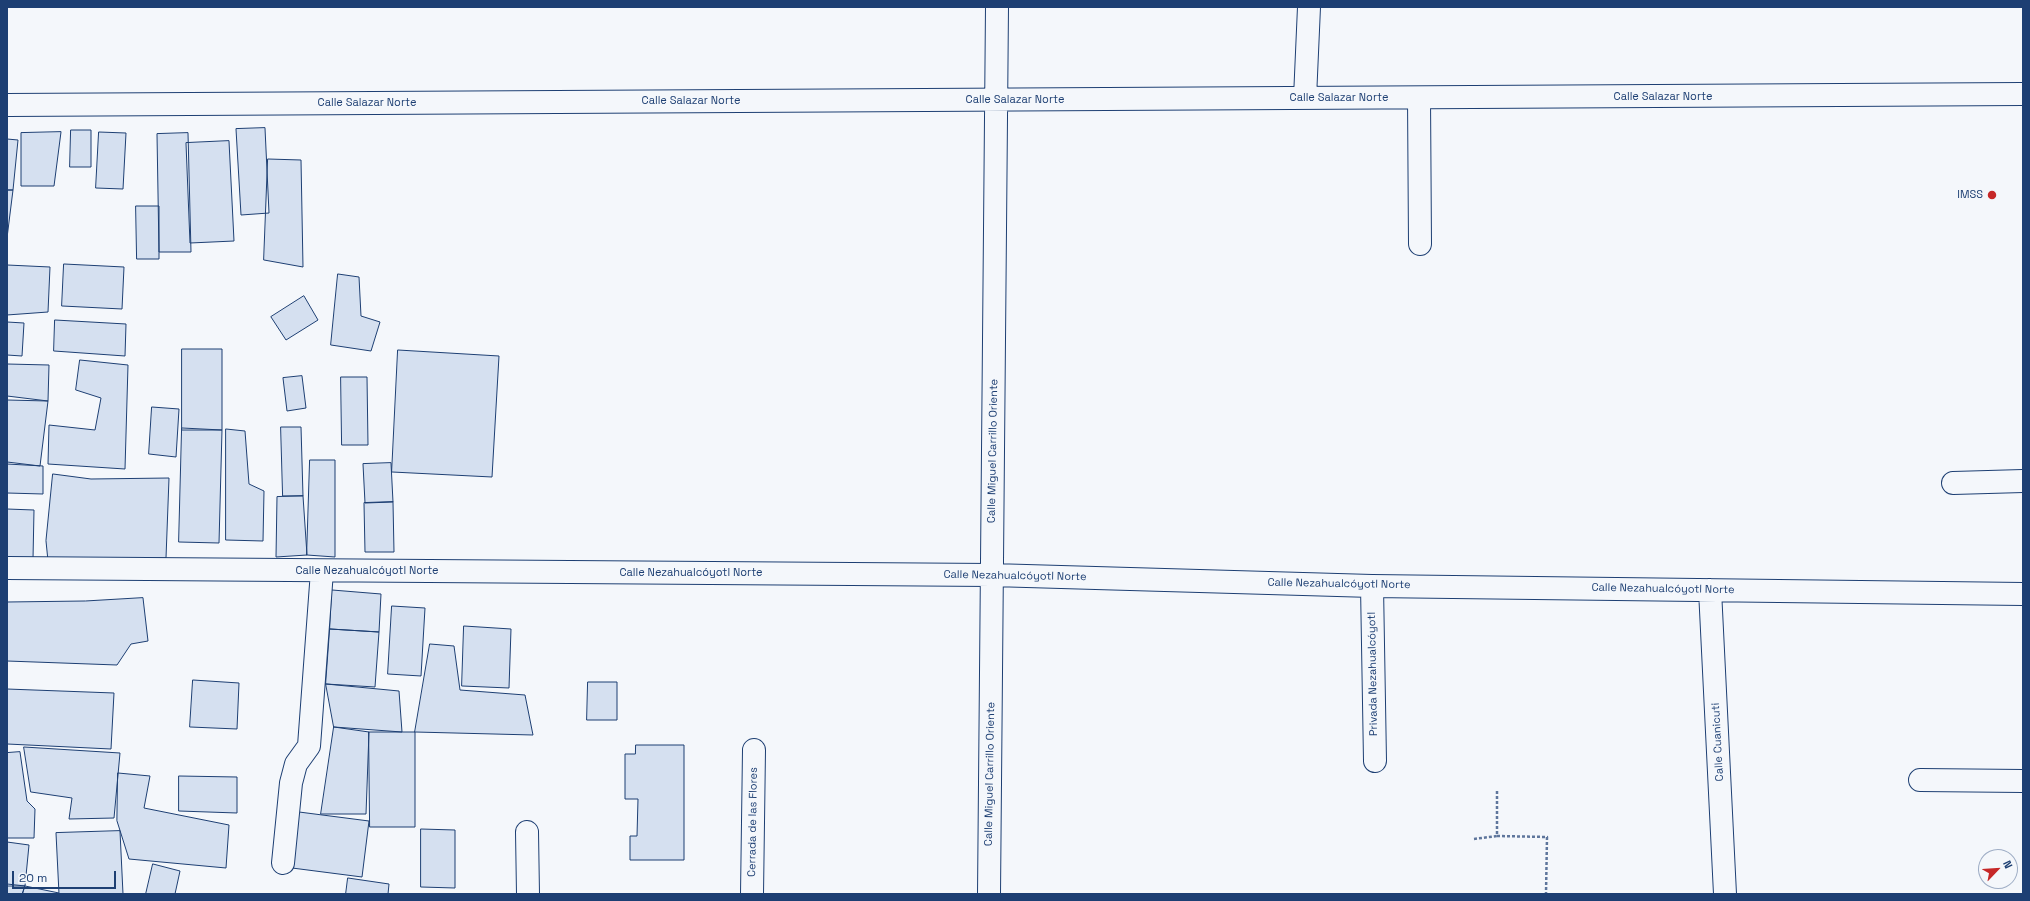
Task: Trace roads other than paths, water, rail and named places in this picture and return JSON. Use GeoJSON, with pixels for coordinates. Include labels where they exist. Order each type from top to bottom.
{"type":"FeatureCollection","features":[{"type":"Feature","properties":{"kind":"street","name":"Calle Miguel Carrillo Oriente"},"geometry":{"type":"LineString","coordinates":[[989,894],[997,7]]}},
{"type":"Feature","properties":{"kind":"street"},"geometry":{"type":"LineString","coordinates":[[1305,98],[1309,7]]}},
{"type":"Feature","properties":{"kind":"street","name":"Calle Salazar Norte"},"geometry":{"type":"LineString","coordinates":[[7,105],[2023,94]]}},
{"type":"Feature","properties":{"kind":"street"},"geometry":{"type":"LineString","coordinates":[[1419,98],[1420,244]]}},
{"type":"Feature","properties":{"kind":"street"},"geometry":{"type":"LineString","coordinates":[[1953,483],[2023,481]]}},
{"type":"Feature","properties":{"kind":"street","name":"Calle Nezahualcóyotl Norte"},"geometry":{"type":"LineString","coordinates":[[7,568],[992,575],[1372,586],[2023,594]]}},
{"type":"Feature","properties":{"kind":"street"},"geometry":{"type":"LineString","coordinates":[[283,863],[291,783],[296,764],[310,746],[322,571]]}},
{"type":"Feature","properties":{"kind":"street","name":"Privada Nezahualcóyotl"},"geometry":{"type":"LineString","coordinates":[[1372,586],[1375,761]]}},
{"type":"Feature","properties":{"kind":"street","name":"Calle Cuanicuti"},"geometry":{"type":"LineString","coordinates":[[1710,590],[1725,894]]}},
{"type":"Feature","properties":{"kind":"street","name":"Cerrada de las Flores"},"geometry":{"type":"LineString","coordinates":[[752,894],[754,750]]}},
{"type":"Feature","properties":{"kind":"street"},"geometry":{"type":"LineString","coordinates":[[1920,780],[2023,781]]}},
{"type":"Feature","properties":{"kind":"street"},"geometry":{"type":"LineString","coordinates":[[527,832],[528,894]]}},
{"type":"Feature","properties":{"kind":"place","name":"IMSS"},"geometry":{"type":"Point","coordinates":[1992,195]}}]}
